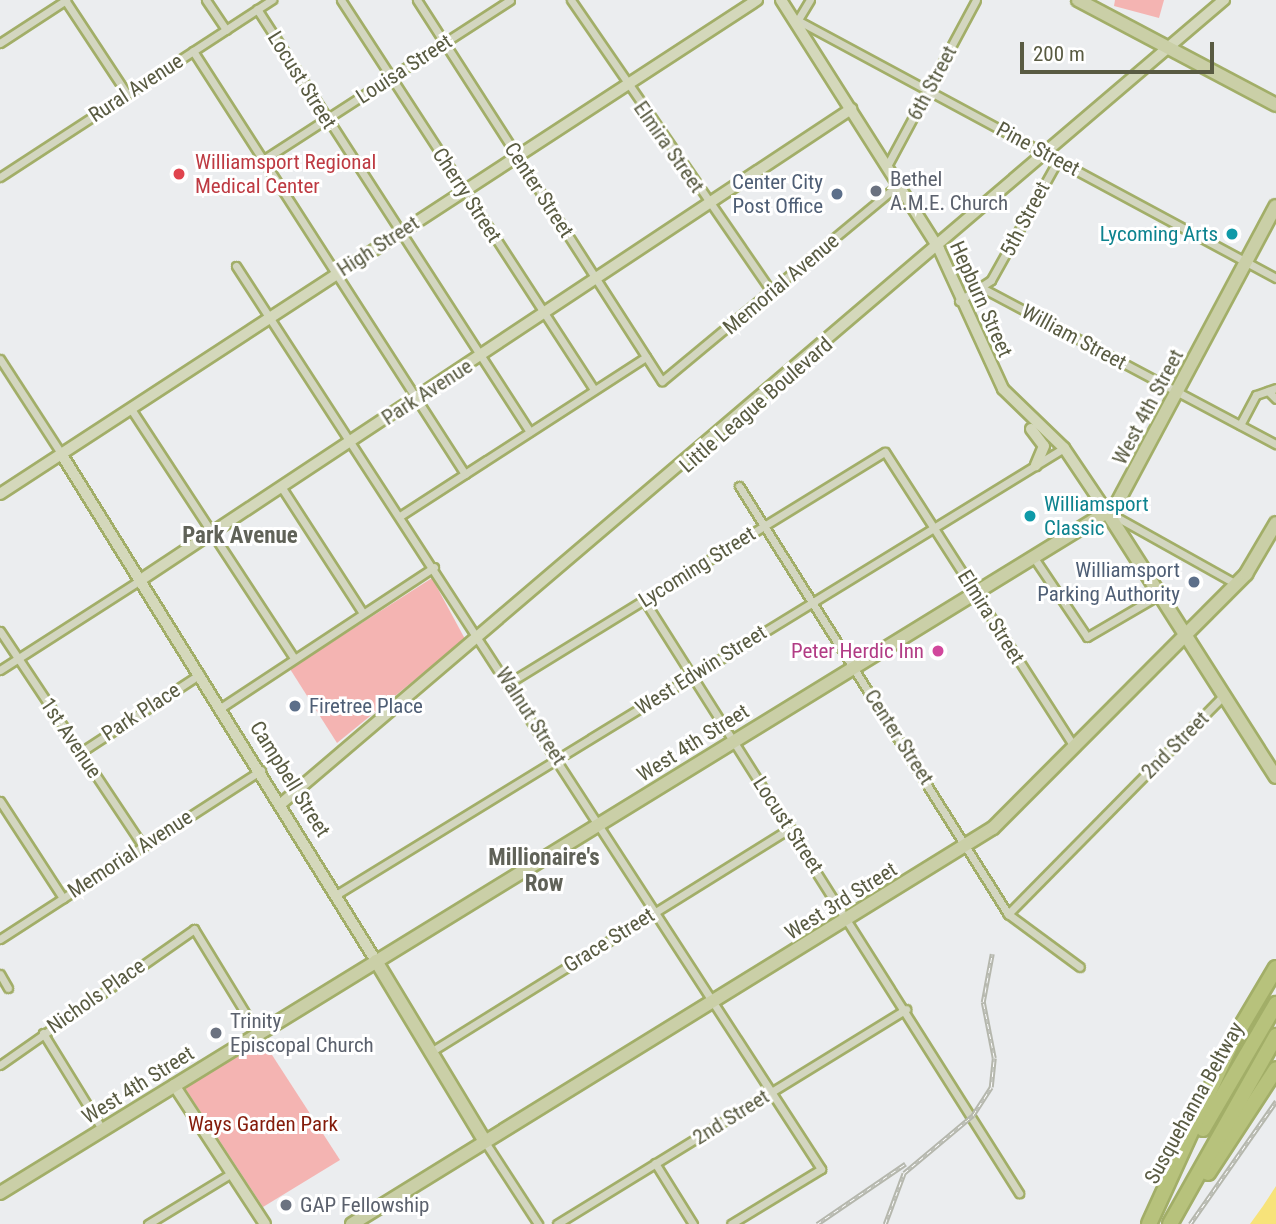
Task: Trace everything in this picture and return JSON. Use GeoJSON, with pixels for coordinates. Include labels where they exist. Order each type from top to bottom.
{"type":"FeatureCollection","features":[{"type":"Feature","properties":{"kind":"highway"},"geometry":{"type":"LineString","coordinates":[[1150,1224],[1231,1042],[1276,968]]}},
{"type":"Feature","properties":{"kind":"highway","name":"Susquehanna Beltway"},"geometry":{"type":"LineString","coordinates":[[1150,1224],[1276,1004]]}},
{"type":"Feature","properties":{"kind":"highway","name":"Susquehanna Beltway"},"geometry":{"type":"LineString","coordinates":[[1172,1224],[1276,1036]]}},
{"type":"Feature","properties":{"kind":"highway"},"geometry":{"type":"LineString","coordinates":[[1172,1224],[1276,1069]]}},
{"type":"Feature","properties":{"kind":"main road"},"geometry":{"type":"LineString","coordinates":[[1083,1],[1276,106]]}},
{"type":"Feature","properties":{"kind":"main road","name":"West 4th Street"},"geometry":{"type":"LineString","coordinates":[[0,1193],[1107,512],[1121,499],[1276,206]]}},
{"type":"Feature","properties":{"kind":"main road","name":"Hepburn Street"},"geometry":{"type":"LineString","coordinates":[[1107,512],[1276,777]]}},
{"type":"Feature","properties":{"kind":"main road","name":"West 3rd Street"},"geometry":{"type":"LineString","coordinates":[[352,1224],[968,846],[1074,746],[1236,584],[1276,523]]}},
{"type":"Feature","properties":{"kind":"main road","name":"Campbell Street"},"geometry":{"type":"LineString","coordinates":[[376,961],[485,1142]]}},
{"type":"Feature","properties":{"kind":"street"},"geometry":{"type":"LineString","coordinates":[[0,43],[66,0],[127,94]]}},
{"type":"Feature","properties":{"kind":"street"},"geometry":{"type":"LineString","coordinates":[[206,0],[226,30]]}},
{"type":"Feature","properties":{"kind":"street","name":"Rural Avenue"},"geometry":{"type":"LineString","coordinates":[[0,177],[272,0]]}},
{"type":"Feature","properties":{"kind":"street","name":"Cherry Street"},"geometry":{"type":"LineString","coordinates":[[341,0],[594,390]]}},
{"type":"Feature","properties":{"kind":"street","name":"Center Street"},"geometry":{"type":"LineString","coordinates":[[416,0],[662,381]]}},
{"type":"Feature","properties":{"kind":"street","name":"Louisa Street"},"geometry":{"type":"LineString","coordinates":[[263,160],[510,0]]}},
{"type":"Feature","properties":{"kind":"street","name":"Elmira Street"},"geometry":{"type":"LineString","coordinates":[[571,0],[625,85],[772,292]]}},
{"type":"Feature","properties":{"kind":"street","name":"High Street"},"geometry":{"type":"LineString","coordinates":[[0,494],[757,0]]}},
{"type":"Feature","properties":{"kind":"street","name":"Hepburn Street"},"geometry":{"type":"LineString","coordinates":[[781,0],[798,22],[939,249],[959,301],[995,377],[1021,412],[1064,448],[1107,512]]}},
{"type":"Feature","properties":{"kind":"street"},"geometry":{"type":"LineString","coordinates":[[798,22],[810,0]]}},
{"type":"Feature","properties":{"kind":"street","name":"6th Street"},"geometry":{"type":"LineString","coordinates":[[887,166],[976,0]]}},
{"type":"Feature","properties":{"kind":"street","name":"Little League Boulevard"},"geometry":{"type":"LineString","coordinates":[[282,803],[481,639],[939,249],[1053,157],[1224,0]]}},
{"type":"Feature","properties":{"kind":"street","name":"Locust Street"},"geometry":{"type":"LineString","coordinates":[[257,9],[530,432]]}},
{"type":"Feature","properties":{"kind":"street","name":"Pine Street"},"geometry":{"type":"LineString","coordinates":[[798,22],[1276,278]]}},
{"type":"Feature","properties":{"kind":"street"},"geometry":{"type":"LineString","coordinates":[[193,51],[465,474]]}},
{"type":"Feature","properties":{"kind":"street","name":"Park Avenue"},"geometry":{"type":"LineString","coordinates":[[0,670],[545,316],[851,109]]}},
{"type":"Feature","properties":{"kind":"street","name":"5th Street"},"geometry":{"type":"LineString","coordinates":[[984,289],[1053,157]]}},
{"type":"Feature","properties":{"kind":"street","name":"Memorial Avenue"},"geometry":{"type":"LineString","coordinates":[[662,381],[772,292],[898,184]]}},
{"type":"Feature","properties":{"kind":"street","name":"Walnut Street"},"geometry":{"type":"LineString","coordinates":[[236,266],[481,639],[821,1169],[731,1224]]}},
{"type":"Feature","properties":{"kind":"street"},"geometry":{"type":"LineString","coordinates":[[959,301],[984,289]]}},
{"type":"Feature","properties":{"kind":"street","name":"William Street"},"geometry":{"type":"LineString","coordinates":[[984,289],[1276,444]]}},
{"type":"Feature","properties":{"kind":"street"},"geometry":{"type":"LineString","coordinates":[[400,516],[646,356]]}},
{"type":"Feature","properties":{"kind":"street","name":"Campbell Street"},"geometry":{"type":"LineString","coordinates":[[0,359],[339,893],[376,961]]}},
{"type":"Feature","properties":{"kind":"street"},"geometry":{"type":"LineString","coordinates":[[1240,425],[1256,396],[1276,387]]}},
{"type":"Feature","properties":{"kind":"street"},"geometry":{"type":"LineString","coordinates":[[1268,391],[1276,399]]}},
{"type":"Feature","properties":{"kind":"street"},"geometry":{"type":"LineString","coordinates":[[131,409],[294,658]]}},
{"type":"Feature","properties":{"kind":"street"},"geometry":{"type":"LineString","coordinates":[[1021,412],[1044,446],[1036,465]]}},
{"type":"Feature","properties":{"kind":"street","name":"West Edwin Street"},"geometry":{"type":"LineString","coordinates":[[339,893],[1064,448]]}},
{"type":"Feature","properties":{"kind":"street","name":"Elmira Street"},"geometry":{"type":"LineString","coordinates":[[885,452],[1074,746]]}},
{"type":"Feature","properties":{"kind":"street","name":"Lycoming Street"},"geometry":{"type":"LineString","coordinates":[[509,683],[885,452]]}},
{"type":"Feature","properties":{"kind":"street","name":"Center Street"},"geometry":{"type":"LineString","coordinates":[[739,486],[968,846],[1008,914],[1080,967]]}},
{"type":"Feature","properties":{"kind":"street"},"geometry":{"type":"LineString","coordinates":[[282,488],[363,613]]}},
{"type":"Feature","properties":{"kind":"street"},"geometry":{"type":"LineString","coordinates":[[1107,512],[1236,584]]}},
{"type":"Feature","properties":{"kind":"street"},"geometry":{"type":"LineString","coordinates":[[1034,558],[1087,637],[1159,594]]}},
{"type":"Feature","properties":{"kind":"street"},"geometry":{"type":"LineString","coordinates":[[222,707],[434,567]]}},
{"type":"Feature","properties":{"kind":"street","name":"Locust Street"},"geometry":{"type":"LineString","coordinates":[[644,600],[906,1009],[1019,1193]]}},
{"type":"Feature","properties":{"kind":"street","name":"1st Avenue"},"geometry":{"type":"LineString","coordinates":[[0,631],[143,846]]}},
{"type":"Feature","properties":{"kind":"street","name":"Park Place"},"geometry":{"type":"LineString","coordinates":[[80,752],[201,674]]}},
{"type":"Feature","properties":{"kind":"street","name":"2nd Street"},"geometry":{"type":"LineString","coordinates":[[1008,914],[1224,695]]}},
{"type":"Feature","properties":{"kind":"street","name":"Memorial Avenue"},"geometry":{"type":"LineString","coordinates":[[0,939],[261,769]]}},
{"type":"Feature","properties":{"kind":"street"},"geometry":{"type":"LineString","coordinates":[[0,801],[63,898]]}},
{"type":"Feature","properties":{"kind":"street","name":"Grace Street"},"geometry":{"type":"LineString","coordinates":[[429,1053],[790,828]]}},
{"type":"Feature","properties":{"kind":"street","name":"Nichols Place"},"geometry":{"type":"LineString","coordinates":[[0,1065],[194,929],[258,1034]]}},
{"type":"Feature","properties":{"kind":"street"},"geometry":{"type":"LineString","coordinates":[[0,974],[8,988]]}},
{"type":"Feature","properties":{"kind":"street","name":"2nd Street"},"geometry":{"type":"LineString","coordinates":[[557,1224],[906,1009]]}},
{"type":"Feature","properties":{"kind":"street"},"geometry":{"type":"LineString","coordinates":[[43,1033],[102,1129]]}},
{"type":"Feature","properties":{"kind":"street"},"geometry":{"type":"LineString","coordinates":[[174,1086],[265,1224]]}},
{"type":"Feature","properties":{"kind":"street","name":"Campbell Street"},"geometry":{"type":"LineString","coordinates":[[485,1142],[538,1224]]}},
{"type":"Feature","properties":{"kind":"street"},"geometry":{"type":"LineString","coordinates":[[655,1164],[693,1224]]}},
{"type":"Feature","properties":{"kind":"street"},"geometry":{"type":"LineString","coordinates":[[148,1224],[232,1173]]}},
{"type":"Feature","properties":{"kind":"green space"},"geometry":{"type":"Polygon","coordinates":[[[1115,0],[1164,0],[1159,18],[1114,6],[1115,0]]]}},
{"type":"Feature","properties":{"kind":"green space"},"geometry":{"type":"Polygon","coordinates":[[[432,578],[465,639],[337,743],[290,669],[432,578]]]}},
{"type":"Feature","properties":{"kind":"green space","name":"Ways Garden Park"},"geometry":{"type":"Polygon","coordinates":[[[263,1041],[340,1160],[263,1207],[185,1088],[263,1041]]]}},
{"type":"Feature","properties":{"kind":"shaded area"},"geometry":{"type":"Polygon","coordinates":[[[1276,1186],[1276,1224],[1250,1224],[1263,1206],[1276,1186]]]}},
{"type":"Feature","properties":{"kind":"railway"},"geometry":{"type":"LineString","coordinates":[[885,1224],[904,1173],[973,1115],[991,1087],[994,1058],[983,1002],[992,954]]}},
{"type":"Feature","properties":{"kind":"railway"},"geometry":{"type":"LineString","coordinates":[[1190,1224],[1276,1101]]}},
{"type":"Feature","properties":{"kind":"railway"},"geometry":{"type":"LineString","coordinates":[[817,1224],[905,1164]]}},
{"type":"Feature","properties":{"kind":"place","name":"Williamsport Regional Medical Center"},"geometry":{"type":"Point","coordinates":[179,174]}},
{"type":"Feature","properties":{"kind":"place","name":"Bethel A.M.E. Church"},"geometry":{"type":"Point","coordinates":[876,191]}},
{"type":"Feature","properties":{"kind":"place","name":"Center City Post Office"},"geometry":{"type":"Point","coordinates":[837,194]}},
{"type":"Feature","properties":{"kind":"place","name":"Lycoming Arts"},"geometry":{"type":"Point","coordinates":[1232,234]}},
{"type":"Feature","properties":{"kind":"place","name":"Williamsport Classic"},"geometry":{"type":"Point","coordinates":[1030,516]}},
{"type":"Feature","properties":{"kind":"place","name":"Williamsport Parking Authority"},"geometry":{"type":"Point","coordinates":[1194,582]}},
{"type":"Feature","properties":{"kind":"place","name":"Peter Herdic Inn"},"geometry":{"type":"Point","coordinates":[938,651]}},
{"type":"Feature","properties":{"kind":"place","name":"Firetree Place"},"geometry":{"type":"Point","coordinates":[295,706]}},
{"type":"Feature","properties":{"kind":"place","name":"Trinity Episcopal Church"},"geometry":{"type":"Point","coordinates":[216,1033]}},
{"type":"Feature","properties":{"kind":"place","name":"GAP Fellowship"},"geometry":{"type":"Point","coordinates":[286,1205]}},
{"type":"Feature","properties":{"kind":"district","name":"Park Avenue"},"geometry":{"type":"Point","coordinates":[240,536]}},
{"type":"Feature","properties":{"kind":"district","name":"Millionaire's Row"},"geometry":{"type":"Point","coordinates":[544,871]}}]}
